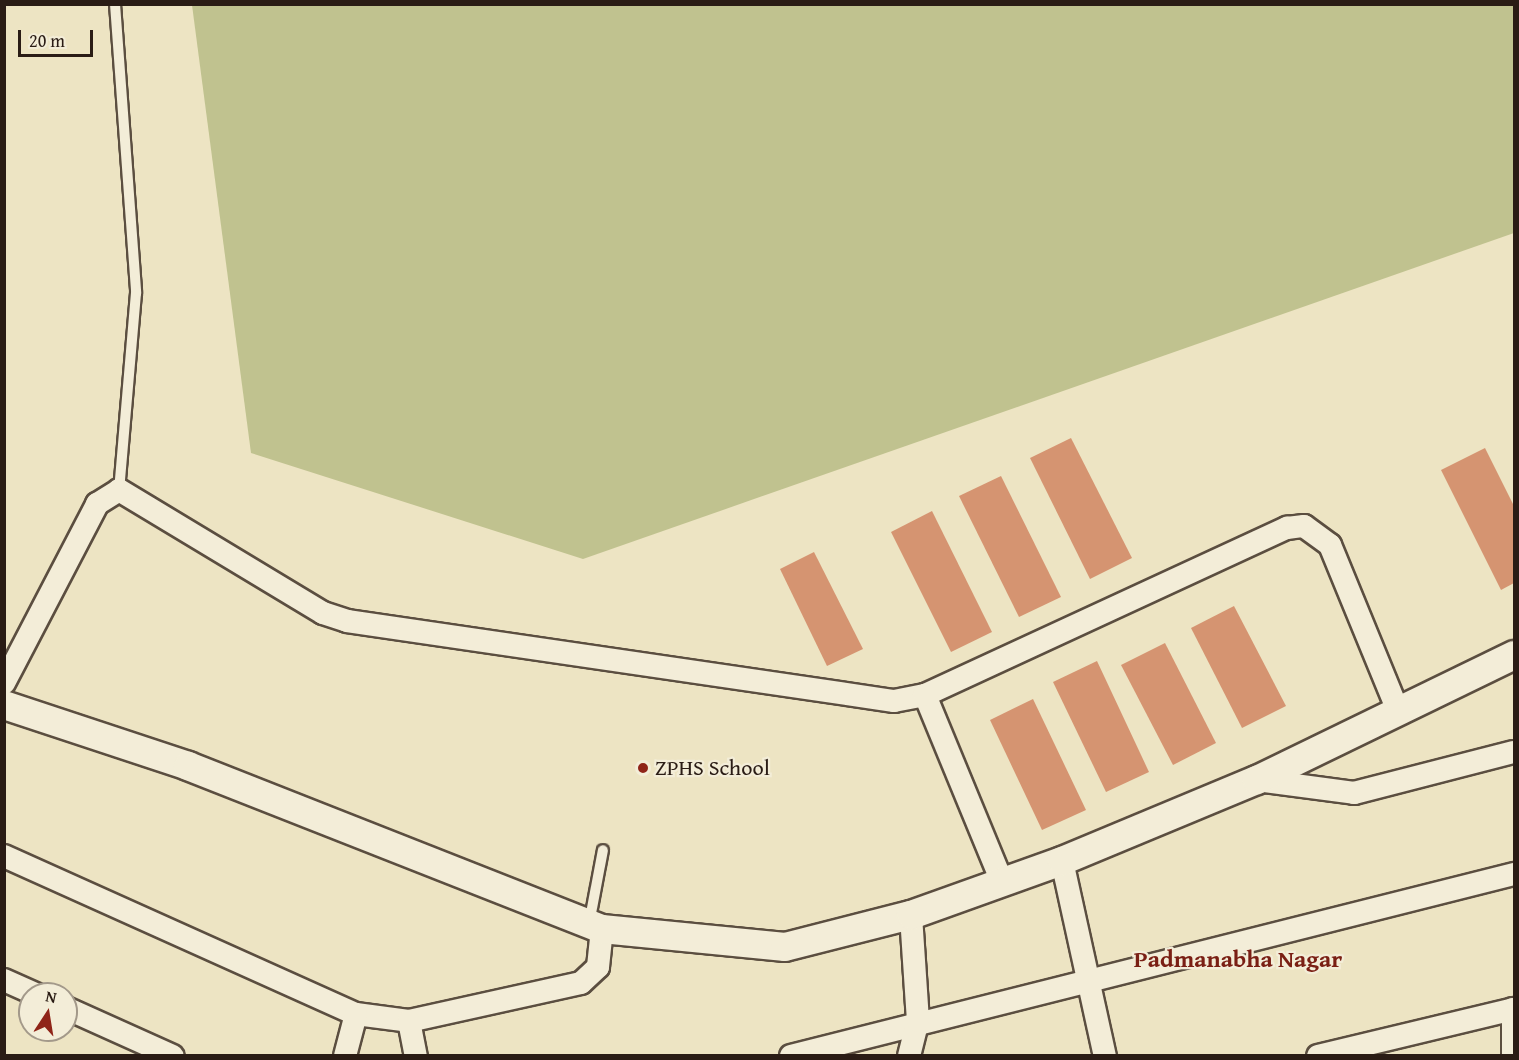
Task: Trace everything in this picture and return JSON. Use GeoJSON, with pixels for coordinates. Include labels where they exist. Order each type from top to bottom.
{"type":"FeatureCollection","features":[{"type":"Feature","properties":{"kind":"street"},"geometry":{"type":"LineString","coordinates":[[4,683],[97,504],[119,490],[323,612],[347,621],[894,701],[925,695],[1287,528],[1304,526],[1330,545],[1398,711]]}},
{"type":"Feature","properties":{"kind":"street"},"geometry":{"type":"LineString","coordinates":[[4,705],[188,765],[596,926],[785,947],[911,915],[1062,861],[1257,780],[1515,654]]}},
{"type":"Feature","properties":{"kind":"street"},"geometry":{"type":"LineString","coordinates":[[925,695],[1003,884]]}},
{"type":"Feature","properties":{"kind":"street"},"geometry":{"type":"LineString","coordinates":[[1257,780],[1354,793],[1515,752]]}},
{"type":"Feature","properties":{"kind":"street"},"geometry":{"type":"LineString","coordinates":[[4,856],[356,1014],[409,1021],[581,983],[597,967],[596,926]]}},
{"type":"Feature","properties":{"kind":"street"},"geometry":{"type":"LineString","coordinates":[[1062,861],[1092,982],[1105,1056]]}},
{"type":"Feature","properties":{"kind":"street"},"geometry":{"type":"LineString","coordinates":[[791,1056],[918,1021],[1092,982],[1515,874]]}},
{"type":"Feature","properties":{"kind":"street"},"geometry":{"type":"LineString","coordinates":[[909,1056],[918,1021],[911,915]]}},
{"type":"Feature","properties":{"kind":"street"},"geometry":{"type":"LineString","coordinates":[[4,980],[18,986]]}},
{"type":"Feature","properties":{"kind":"street"},"geometry":{"type":"LineString","coordinates":[[1318,1056],[1514,1009],[1513,1056]]}},
{"type":"Feature","properties":{"kind":"street"},"geometry":{"type":"LineString","coordinates":[[78,1013],[173,1056]]}},
{"type":"Feature","properties":{"kind":"street"},"geometry":{"type":"LineString","coordinates":[[345,1056],[356,1014]]}},
{"type":"Feature","properties":{"kind":"street"},"geometry":{"type":"LineString","coordinates":[[409,1021],[416,1056]]}},
{"type":"Feature","properties":{"kind":"lane"},"geometry":{"type":"LineString","coordinates":[[115,4],[136,292],[119,490]]}},
{"type":"Feature","properties":{"kind":"lane"},"geometry":{"type":"LineString","coordinates":[[596,926],[603,850]]}},
{"type":"Feature","properties":{"kind":"green space"},"geometry":{"type":"Polygon","coordinates":[[[192,5],[1514,5],[1514,233],[583,559],[251,453],[192,5]]]}},
{"type":"Feature","properties":{"kind":"building"},"geometry":{"type":"Polygon","coordinates":[[[1071,438],[1132,558],[1090,579],[1030,458],[1071,438]]]}},
{"type":"Feature","properties":{"kind":"building"},"geometry":{"type":"Polygon","coordinates":[[[1485,448],[1514,506],[1514,583],[1501,590],[1441,470],[1485,448]]]}},
{"type":"Feature","properties":{"kind":"building"},"geometry":{"type":"Polygon","coordinates":[[[1001,476],[1061,597],[1019,617],[959,496],[1001,476]]]}},
{"type":"Feature","properties":{"kind":"building"},"geometry":{"type":"Polygon","coordinates":[[[932,511],[992,632],[951,652],[891,532],[932,511]]]}},
{"type":"Feature","properties":{"kind":"building"},"geometry":{"type":"Polygon","coordinates":[[[814,552],[863,649],[827,666],[780,569],[814,552]]]}},
{"type":"Feature","properties":{"kind":"building"},"geometry":{"type":"Polygon","coordinates":[[[1234,606],[1286,706],[1242,728],[1191,628],[1234,606]]]}},
{"type":"Feature","properties":{"kind":"building"},"geometry":{"type":"Polygon","coordinates":[[[1165,643],[1216,743],[1173,765],[1121,665],[1165,643]]]}},
{"type":"Feature","properties":{"kind":"building"},"geometry":{"type":"Polygon","coordinates":[[[1097,661],[1149,772],[1106,792],[1053,682],[1097,661]]]}},
{"type":"Feature","properties":{"kind":"building"},"geometry":{"type":"Polygon","coordinates":[[[1033,699],[1086,810],[1042,830],[990,720],[1033,699]]]}},
{"type":"Feature","properties":{"kind":"place","name":"ZPHS School"},"geometry":{"type":"Point","coordinates":[643,768]}},
{"type":"Feature","properties":{"kind":"district","name":"Padmanabha Nagar"},"geometry":{"type":"Point","coordinates":[1238,959]}}]}
